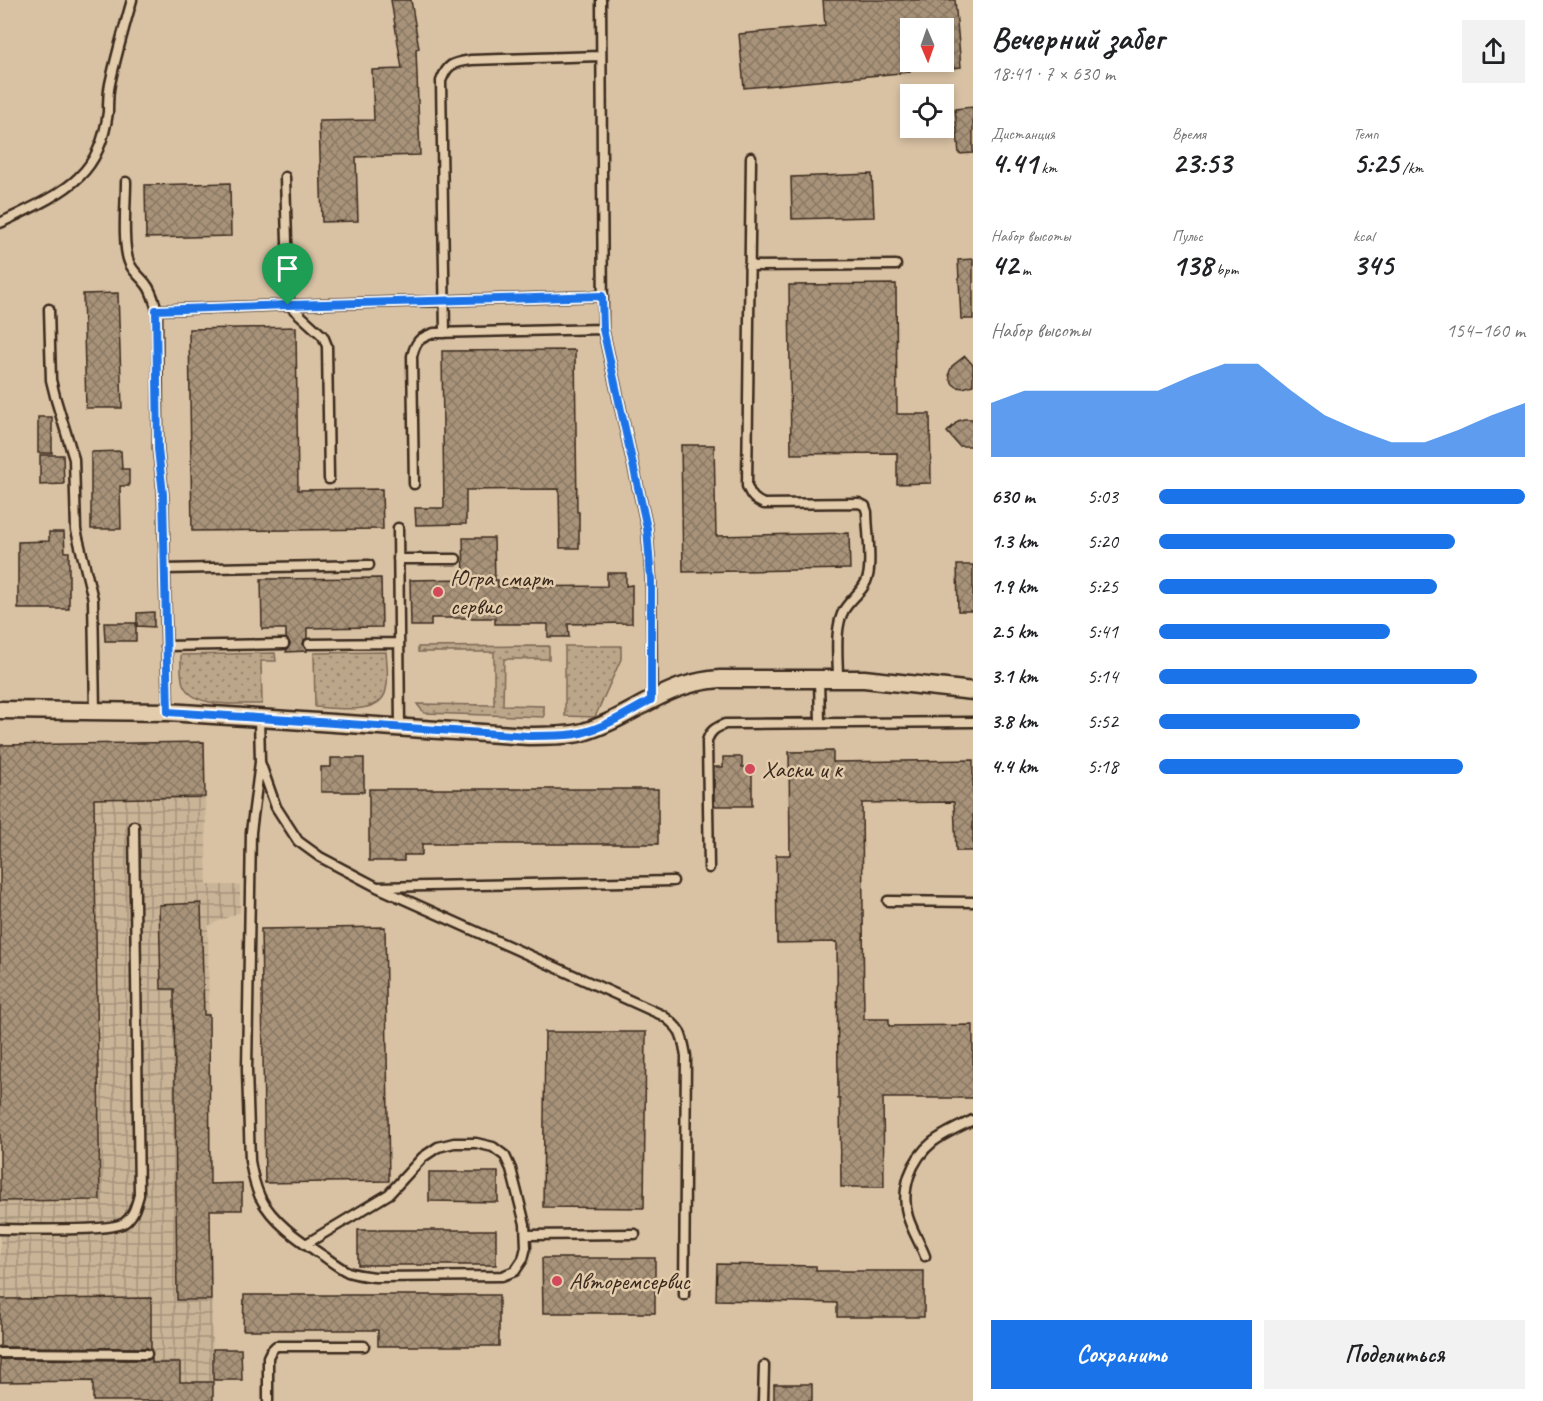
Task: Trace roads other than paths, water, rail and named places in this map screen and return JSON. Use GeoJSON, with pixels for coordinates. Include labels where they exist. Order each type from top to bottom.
{"type":"FeatureCollection","features":[{"type":"Feature","properties":{"kind":"street"},"geometry":{"type":"LineString","coordinates":[[0,710],[168,712],[528,736],[582,733],[615,720],[651,700],[682,687],[701,681],[720,679],[838,678],[888,681],[973,691]]}},
{"type":"Feature","properties":{"kind":"lane"},"geometry":{"type":"LineString","coordinates":[[0,223],[58,192],[78,179],[90,165],[99,148],[104,130],[109,90],[132,0]]}},
{"type":"Feature","properties":{"kind":"lane"},"geometry":{"type":"LineString","coordinates":[[601,0],[603,329],[647,528],[651,580],[651,700]]}},
{"type":"Feature","properties":{"kind":"lane"},"geometry":{"type":"LineString","coordinates":[[445,333],[441,81],[445,70],[456,63],[471,60],[601,56]]}},
{"type":"Feature","properties":{"kind":"lane"},"geometry":{"type":"LineString","coordinates":[[751,158],[747,486],[755,501],[764,504],[859,503],[865,506],[868,577],[865,586],[845,608],[840,620],[838,678]]}},
{"type":"Feature","properties":{"kind":"lane"},"geometry":{"type":"LineString","coordinates":[[285,177],[288,305],[323,336],[327,346],[329,479]]}},
{"type":"Feature","properties":{"kind":"lane"},"geometry":{"type":"LineString","coordinates":[[126,182],[126,251],[129,264],[147,285],[156,310],[158,449],[163,494],[168,712]]}},
{"type":"Feature","properties":{"kind":"lane"},"geometry":{"type":"LineString","coordinates":[[750,266],[896,265]]}},
{"type":"Feature","properties":{"kind":"lane"},"geometry":{"type":"LineString","coordinates":[[156,310],[602,296]]}},
{"type":"Feature","properties":{"kind":"lane"},"geometry":{"type":"LineString","coordinates":[[49,309],[51,380],[74,459],[76,530],[93,599],[95,711]]}},
{"type":"Feature","properties":{"kind":"lane"},"geometry":{"type":"LineString","coordinates":[[414,484],[412,356],[416,344],[422,337],[434,333],[603,329]]}},
{"type":"Feature","properties":{"kind":"lane"},"geometry":{"type":"LineString","coordinates":[[398,528],[399,727]]}},
{"type":"Feature","properties":{"kind":"lane"},"geometry":{"type":"LineString","coordinates":[[398,559],[456,559]]}},
{"type":"Feature","properties":{"kind":"lane"},"geometry":{"type":"LineString","coordinates":[[165,569],[369,565]]}},
{"type":"Feature","properties":{"kind":"lane"},"geometry":{"type":"LineString","coordinates":[[309,644],[399,643]]}},
{"type":"Feature","properties":{"kind":"lane"},"geometry":{"type":"LineString","coordinates":[[166,646],[284,644]]}},
{"type":"Feature","properties":{"kind":"lane"},"geometry":{"type":"LineString","coordinates":[[819,678],[820,723]]}},
{"type":"Feature","properties":{"kind":"lane"},"geometry":{"type":"LineString","coordinates":[[258,717],[260,762],[250,844],[247,1070],[250,1161],[260,1197],[285,1228],[306,1244],[346,1271],[360,1275],[375,1277],[502,1276],[516,1270],[523,1259],[526,1235],[511,1169],[505,1156],[493,1147],[476,1143],[454,1143],[438,1147],[423,1157],[389,1194],[306,1244]]}},
{"type":"Feature","properties":{"kind":"lane"},"geometry":{"type":"LineString","coordinates":[[709,868],[706,741],[716,727],[725,724],[973,722]]}},
{"type":"Feature","properties":{"kind":"lane"},"geometry":{"type":"LineString","coordinates":[[260,762],[276,807],[298,841],[320,857],[377,887],[662,1015],[675,1024],[682,1038],[686,1056],[684,1295]]}},
{"type":"Feature","properties":{"kind":"lane"},"geometry":{"type":"LineString","coordinates":[[0,1229],[106,1228],[124,1224],[135,1211],[139,1195],[134,826]]}},
{"type":"Feature","properties":{"kind":"lane"},"geometry":{"type":"LineString","coordinates":[[377,887],[673,881]]}},
{"type":"Feature","properties":{"kind":"lane"},"geometry":{"type":"LineString","coordinates":[[888,901],[973,902]]}},
{"type":"Feature","properties":{"kind":"lane"},"geometry":{"type":"LineString","coordinates":[[925,1256],[908,1216],[905,1199],[906,1185],[921,1152],[945,1133],[973,1120]]}},
{"type":"Feature","properties":{"kind":"lane"},"geometry":{"type":"LineString","coordinates":[[526,1235],[635,1234]]}},
{"type":"Feature","properties":{"kind":"lane"},"geometry":{"type":"LineString","coordinates":[[268,1401],[268,1357],[276,1346],[364,1346]]}},
{"type":"Feature","properties":{"kind":"lane"},"geometry":{"type":"LineString","coordinates":[[0,1353],[147,1354]]}},
{"type":"Feature","properties":{"kind":"lane"},"geometry":{"type":"LineString","coordinates":[[763,1401],[764,1366]]}},
{"type":"Feature","properties":{"kind":"place","name":"Югра смарт сервис"},"geometry":{"type":"Point","coordinates":[438,592]}},
{"type":"Feature","properties":{"kind":"place","name":"Хаски и к"},"geometry":{"type":"Point","coordinates":[750,769]}},
{"type":"Feature","properties":{"kind":"place","name":"Авторемсервис"},"geometry":{"type":"Point","coordinates":[557,1281]}}]}
